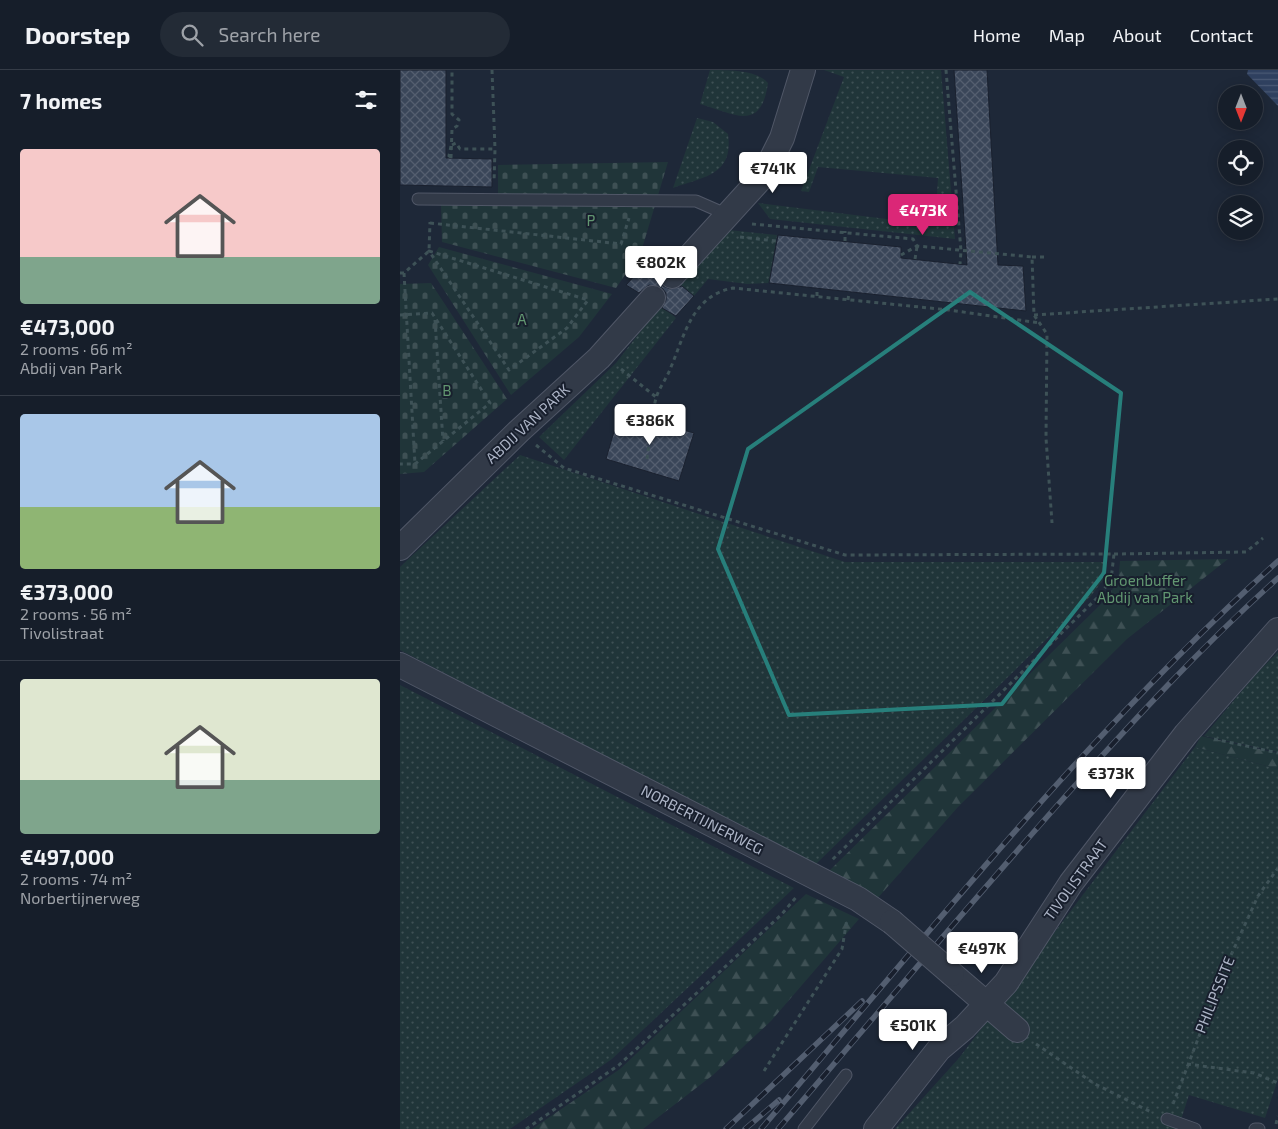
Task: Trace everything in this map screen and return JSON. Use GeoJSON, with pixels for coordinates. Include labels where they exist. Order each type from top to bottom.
{"type":"FeatureCollection","features":[{"type":"Feature","properties":{"kind":"street"},"geometry":{"type":"LineString","coordinates":[[672,276],[763,176],[782,138],[803,70]]}},
{"type":"Feature","properties":{"kind":"street","name":"ABDIJ VAN PARK"},"geometry":{"type":"LineString","coordinates":[[400,548],[519,431],[603,354],[653,298]]}},
{"type":"Feature","properties":{"kind":"street","name":"TIVOLISTRAAT"},"geometry":{"type":"LineString","coordinates":[[876,1129],[939,1049],[965,1028],[1006,983],[1071,883],[1186,734],[1278,630]]}},
{"type":"Feature","properties":{"kind":"street","name":"NORBERTIJNERWEG"},"geometry":{"type":"LineString","coordinates":[[400,664],[858,898],[892,922],[1024,1035]]}},
{"type":"Feature","properties":{"kind":"lane"},"geometry":{"type":"LineString","coordinates":[[418,199],[696,201],[728,215]]}},
{"type":"Feature","properties":{"kind":"lane"},"geometry":{"type":"LineString","coordinates":[[804,1129],[846,1075]]}},
{"type":"Feature","properties":{"kind":"lane"},"geometry":{"type":"LineString","coordinates":[[1167,1119],[1195,1129]]}},
{"type":"Feature","properties":{"kind":"path"},"geometry":{"type":"LineString","coordinates":[[451,158],[452,129],[457,126],[459,120],[452,114],[452,70]]}},
{"type":"Feature","properties":{"kind":"path"},"geometry":{"type":"LineString","coordinates":[[492,70],[495,149],[494,200]]}},
{"type":"Feature","properties":{"kind":"path"},"geometry":{"type":"LineString","coordinates":[[946,70],[961,251],[960,264]]}},
{"type":"Feature","properties":{"kind":"path"},"geometry":{"type":"LineString","coordinates":[[452,145],[456,143],[460,149],[495,149]]}},
{"type":"Feature","properties":{"kind":"path"},"geometry":{"type":"LineString","coordinates":[[429,251],[588,300],[567,328],[509,370],[429,251],[431,199]]}},
{"type":"Feature","properties":{"kind":"path"},"geometry":{"type":"LineString","coordinates":[[430,223],[621,244],[634,200]]}},
{"type":"Feature","properties":{"kind":"path"},"geometry":{"type":"LineString","coordinates":[[728,215],[741,223],[913,238],[917,246],[915,259]]}},
{"type":"Feature","properties":{"kind":"path"},"geometry":{"type":"LineString","coordinates":[[845,231],[845,241]]}},
{"type":"Feature","properties":{"kind":"path"},"geometry":{"type":"LineString","coordinates":[[711,234],[776,241]]}},
{"type":"Feature","properties":{"kind":"path"},"geometry":{"type":"LineString","coordinates":[[901,254],[917,246],[1044,257]]}},
{"type":"Feature","properties":{"kind":"path"},"geometry":{"type":"LineString","coordinates":[[415,464],[402,273],[429,251]]}},
{"type":"Feature","properties":{"kind":"path"},"geometry":{"type":"LineString","coordinates":[[1032,257],[1034,315],[1047,334],[1046,438],[1052,523]]}},
{"type":"Feature","properties":{"kind":"path"},"geometry":{"type":"LineString","coordinates":[[647,459],[656,398],[671,368],[686,328],[696,312],[718,291],[733,288],[817,296],[949,310],[1040,323]]}},
{"type":"Feature","properties":{"kind":"path"},"geometry":{"type":"LineString","coordinates":[[817,288],[817,296]]}},
{"type":"Feature","properties":{"kind":"path"},"geometry":{"type":"LineString","coordinates":[[848,300],[849,292]]}},
{"type":"Feature","properties":{"kind":"path"},"geometry":{"type":"LineString","coordinates":[[1034,315],[1278,299]]}},
{"type":"Feature","properties":{"kind":"path"},"geometry":{"type":"LineString","coordinates":[[1062,308],[1062,313]]}},
{"type":"Feature","properties":{"kind":"path"},"geometry":{"type":"LineString","coordinates":[[400,315],[432,313],[490,403],[415,464],[400,464]]}},
{"type":"Feature","properties":{"kind":"path"},"geometry":{"type":"LineString","coordinates":[[435,318],[443,441]]}},
{"type":"Feature","properties":{"kind":"path"},"geometry":{"type":"LineString","coordinates":[[603,354],[656,398]]}},
{"type":"Feature","properties":{"kind":"path"},"geometry":{"type":"LineString","coordinates":[[519,431],[564,468],[845,555],[1246,552],[1263,538]]}},
{"type":"Feature","properties":{"kind":"path"},"geometry":{"type":"LineString","coordinates":[[526,1129],[619,1065],[781,915],[815,877],[1097,598],[1111,580],[1114,554]]}},
{"type":"Feature","properties":{"kind":"path"},"geometry":{"type":"LineString","coordinates":[[1186,734],[1278,753]]}},
{"type":"Feature","properties":{"kind":"path","name":"PHILIPSSITE"},"geometry":{"type":"LineString","coordinates":[[1167,1119],[1187,1064],[1258,896],[1278,868]]}},
{"type":"Feature","properties":{"kind":"path"},"geometry":{"type":"LineString","coordinates":[[764,1071],[842,949],[844,923],[858,898]]}},
{"type":"Feature","properties":{"kind":"path"},"geometry":{"type":"LineString","coordinates":[[1024,1035],[1095,1084],[1167,1119]]}},
{"type":"Feature","properties":{"kind":"path"},"geometry":{"type":"LineString","coordinates":[[1187,1064],[1254,1073],[1278,1083]]}},
{"type":"Feature","properties":{"kind":"highlighted area"},"geometry":{"type":"Polygon","coordinates":[[[970,292],[1121,393],[1104,573],[1002,704],[789,715],[718,549],[748,449],[970,292]]]}},
{"type":"Feature","properties":{"kind":"green space"},"geometry":{"type":"Polygon","coordinates":[[[710,70],[750,73],[763,79],[768,83],[765,99],[759,109],[753,114],[744,116],[700,104],[710,70]]]}},
{"type":"Feature","properties":{"kind":"green space"},"geometry":{"type":"Polygon","coordinates":[[[824,70],[941,70],[955,239],[770,219],[758,203],[935,225],[938,178],[818,167],[809,192],[801,191],[844,77],[824,70]]]}},
{"type":"Feature","properties":{"kind":"green space"},"geometry":{"type":"Polygon","coordinates":[[[697,118],[713,122],[728,134],[729,148],[726,158],[721,166],[706,177],[673,188],[697,118]]]}},
{"type":"Feature","properties":{"kind":"green space","name":"P"},"geometry":{"type":"Polygon","coordinates":[[[668,162],[641,252],[616,288],[442,242],[441,205],[498,206],[498,165],[668,162]]]}},
{"type":"Feature","properties":{"kind":"green space"},"geometry":{"type":"Polygon","coordinates":[[[729,230],[777,235],[769,283],[747,284],[708,279],[694,296],[678,283],[729,230]]]}},
{"type":"Feature","properties":{"kind":"green space","name":"A"},"geometry":{"type":"Polygon","coordinates":[[[439,247],[612,294],[579,337],[511,395],[428,265],[439,247]]]}},
{"type":"Feature","properties":{"kind":"green space","name":"B"},"geometry":{"type":"Polygon","coordinates":[[[431,283],[507,399],[424,472],[400,474],[400,284],[431,283]]]}},
{"type":"Feature","properties":{"kind":"green space"},"geometry":{"type":"Polygon","coordinates":[[[661,305],[676,318],[564,460],[539,437],[616,363],[661,305]]]}},
{"type":"Feature","properties":{"kind":"green space"},"geometry":{"type":"Polygon","coordinates":[[[520,455],[845,562],[1104,562],[1103,580],[1091,596],[815,865],[400,650],[400,567],[520,455]]]}},
{"type":"Feature","properties":{"kind":"green space","name":"Groenbuffer Abdij van Park"},"geometry":{"type":"Polygon","coordinates":[[[1228,559],[1127,639],[958,807],[876,900],[828,872],[1102,603],[1118,582],[1120,561],[1228,559]]]}},
{"type":"Feature","properties":{"kind":"green space"},"geometry":{"type":"Polygon","coordinates":[[[1278,652],[1278,752],[1204,736],[1257,673],[1278,652]]]}},
{"type":"Feature","properties":{"kind":"green space"},"geometry":{"type":"Polygon","coordinates":[[[400,685],[794,888],[612,1059],[510,1129],[400,1129],[400,685]]]}},
{"type":"Feature","properties":{"kind":"green space"},"geometry":{"type":"Polygon","coordinates":[[[1201,736],[1278,753],[1278,769],[1195,747],[1201,736]]]}},
{"type":"Feature","properties":{"kind":"green space"},"geometry":{"type":"Polygon","coordinates":[[[1195,747],[1278,769],[1278,1079],[1265,1118],[1189,1095],[1178,1129],[895,1129],[959,1058],[1195,747]]]}},
{"type":"Feature","properties":{"kind":"green space"},"geometry":{"type":"Polygon","coordinates":[[[806,894],[859,919],[771,1021],[713,1075],[643,1129],[532,1129],[620,1069],[806,894]]]}},
{"type":"Feature","properties":{"kind":"water"},"geometry":{"type":"Polygon","coordinates":[[[1248,70],[1278,70],[1278,106],[1263,91],[1263,85],[1258,85],[1247,74],[1248,70]]]}},
{"type":"Feature","properties":{"kind":"building"},"geometry":{"type":"Polygon","coordinates":[[[400,70],[446,70],[446,158],[492,159],[492,187],[400,185],[400,70]]]}},
{"type":"Feature","properties":{"kind":"building"},"geometry":{"type":"Polygon","coordinates":[[[954,70],[987,70],[998,265],[1023,266],[1026,311],[769,283],[778,235],[901,247],[901,258],[967,265],[954,70]]]}},
{"type":"Feature","properties":{"kind":"building"},"geometry":{"type":"Polygon","coordinates":[[[651,258],[661,268],[659,280],[663,286],[670,289],[682,286],[694,296],[676,316],[662,308],[666,300],[666,293],[662,288],[649,285],[639,293],[626,285],[651,258]]]}},
{"type":"Feature","properties":{"kind":"building"},"geometry":{"type":"Polygon","coordinates":[[[620,411],[694,433],[679,481],[606,459],[620,411]]]}},
{"type":"Feature","properties":{"kind":"railway"},"geometry":{"type":"LineString","coordinates":[[761,1129],[1010,836],[1140,695],[1278,561]]}},
{"type":"Feature","properties":{"kind":"railway"},"geometry":{"type":"LineString","coordinates":[[778,1129],[1088,771],[1194,658],[1278,578]]}},
{"type":"Feature","properties":{"kind":"railway"},"geometry":{"type":"LineString","coordinates":[[726,1129],[862,1001]]}},
{"type":"Feature","properties":{"kind":"railway"},"geometry":{"type":"LineString","coordinates":[[745,1129],[779,1100]]}}]}
